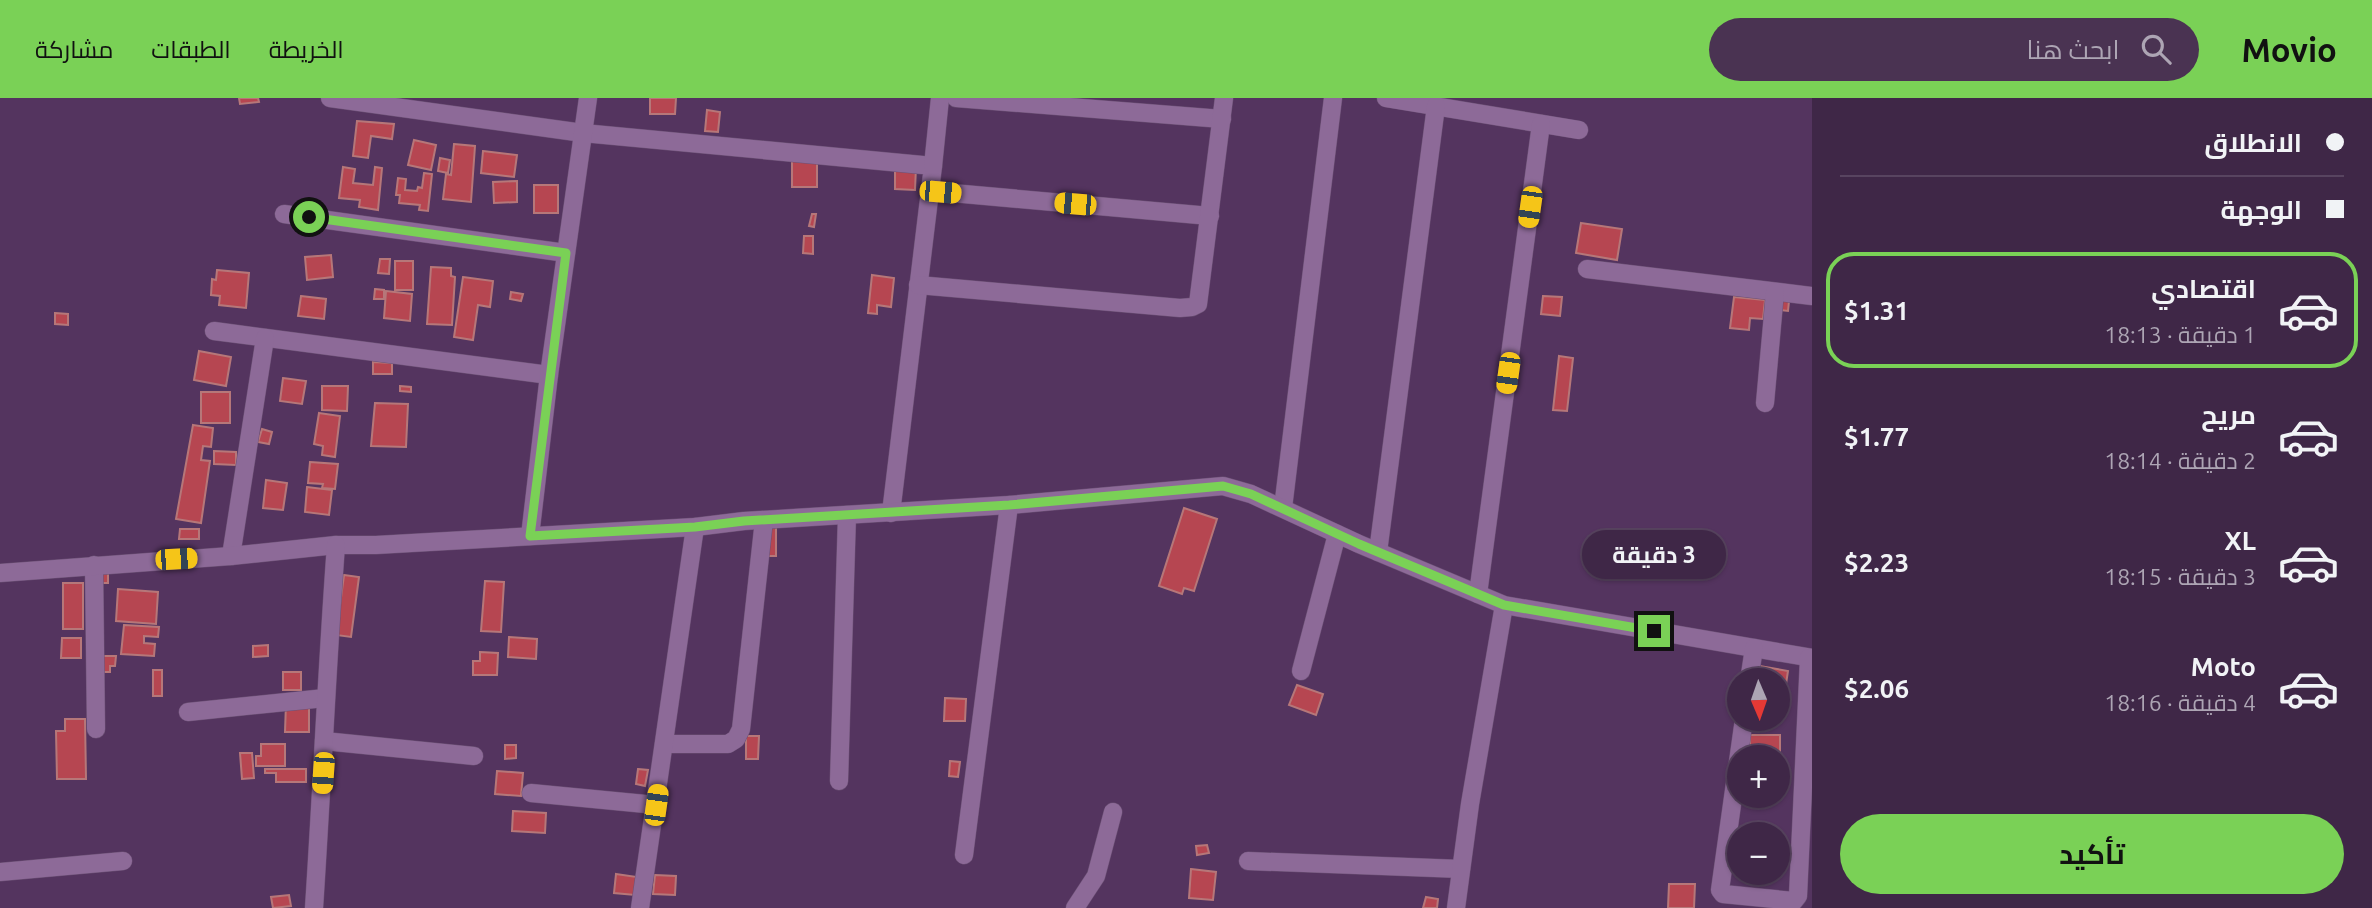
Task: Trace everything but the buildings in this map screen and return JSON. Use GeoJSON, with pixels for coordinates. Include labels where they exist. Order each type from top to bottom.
{"type":"FeatureCollection","features":[{"type":"Feature","properties":{"kind":"street"},"geometry":{"type":"LineString","coordinates":[[330,98],[583,133],[933,166]]}},
{"type":"Feature","properties":{"kind":"street"},"geometry":{"type":"LineString","coordinates":[[530,536],[588,98]]}},
{"type":"Feature","properties":{"kind":"street"},"geometry":{"type":"LineString","coordinates":[[891,513],[940,98]]}},
{"type":"Feature","properties":{"kind":"street"},"geometry":{"type":"LineString","coordinates":[[956,98],[1222,119]]}},
{"type":"Feature","properties":{"kind":"street"},"geometry":{"type":"LineString","coordinates":[[918,285],[1180,308],[1198,304],[1224,98]]}},
{"type":"Feature","properties":{"kind":"street"},"geometry":{"type":"LineString","coordinates":[[1283,508],[1333,98]]}},
{"type":"Feature","properties":{"kind":"street"},"geometry":{"type":"LineString","coordinates":[[1386,98],[1579,130]]}},
{"type":"Feature","properties":{"kind":"street"},"geometry":{"type":"LineString","coordinates":[[1378,552],[1436,106]]}},
{"type":"Feature","properties":{"kind":"street"},"geometry":{"type":"LineString","coordinates":[[1478,594],[1541,124]]}},
{"type":"Feature","properties":{"kind":"street"},"geometry":{"type":"LineString","coordinates":[[930,191],[1210,216]]}},
{"type":"Feature","properties":{"kind":"street"},"geometry":{"type":"LineString","coordinates":[[284,214],[566,253]]}},
{"type":"Feature","properties":{"kind":"street"},"geometry":{"type":"LineString","coordinates":[[1587,269],[1812,296]]}},
{"type":"Feature","properties":{"kind":"street"},"geometry":{"type":"LineString","coordinates":[[1765,403],[1775,292]]}},
{"type":"Feature","properties":{"kind":"street"},"geometry":{"type":"LineString","coordinates":[[214,331],[550,375]]}},
{"type":"Feature","properties":{"kind":"street"},"geometry":{"type":"LineString","coordinates":[[231,556],[265,338]]}},
{"type":"Feature","properties":{"kind":"street"},"geometry":{"type":"LineString","coordinates":[[0,573],[231,556],[336,545],[695,527],[764,520],[1009,505],[1223,486],[1244,491],[1504,605],[1811,658],[1798,895],[1794,901],[1723,894],[1720,890],[1742,732]]}},
{"type":"Feature","properties":{"kind":"street"},"geometry":{"type":"LineString","coordinates":[[964,855],[1009,505]]}},
{"type":"Feature","properties":{"kind":"street"},"geometry":{"type":"LineString","coordinates":[[839,781],[847,515]]}},
{"type":"Feature","properties":{"kind":"street"},"geometry":{"type":"LineString","coordinates":[[664,744],[728,744],[736,739],[741,729],[764,520]]}},
{"type":"Feature","properties":{"kind":"street"},"geometry":{"type":"LineString","coordinates":[[640,908],[695,527]]}},
{"type":"Feature","properties":{"kind":"street"},"geometry":{"type":"LineString","coordinates":[[1301,671],[1337,534]]}},
{"type":"Feature","properties":{"kind":"street"},"geometry":{"type":"LineString","coordinates":[[314,908],[336,545]]}},
{"type":"Feature","properties":{"kind":"street"},"geometry":{"type":"LineString","coordinates":[[94,565],[96,729]]}},
{"type":"Feature","properties":{"kind":"street"},"geometry":{"type":"LineString","coordinates":[[1456,908],[1470,804],[1504,605]]}},
{"type":"Feature","properties":{"kind":"street"},"geometry":{"type":"LineString","coordinates":[[1751,668],[1754,648]]}},
{"type":"Feature","properties":{"kind":"street"},"geometry":{"type":"LineString","coordinates":[[188,712],[325,698]]}},
{"type":"Feature","properties":{"kind":"street"},"geometry":{"type":"LineString","coordinates":[[324,741],[474,756]]}},
{"type":"Feature","properties":{"kind":"street"},"geometry":{"type":"LineString","coordinates":[[531,793],[656,805]]}},
{"type":"Feature","properties":{"kind":"street"},"geometry":{"type":"LineString","coordinates":[[1075,908],[1096,876],[1113,812]]}},
{"type":"Feature","properties":{"kind":"street"},"geometry":{"type":"LineString","coordinates":[[0,872],[123,861]]}},
{"type":"Feature","properties":{"kind":"street"},"geometry":{"type":"LineString","coordinates":[[1248,861],[1461,869]]}},
{"type":"Feature","properties":{"kind":"route"},"geometry":{"type":"LineString","coordinates":[[309,217],[566,253],[530,536],[1009,505],[1223,486],[1251,494],[1359,544],[1504,605],[1654,631]]}}]}
